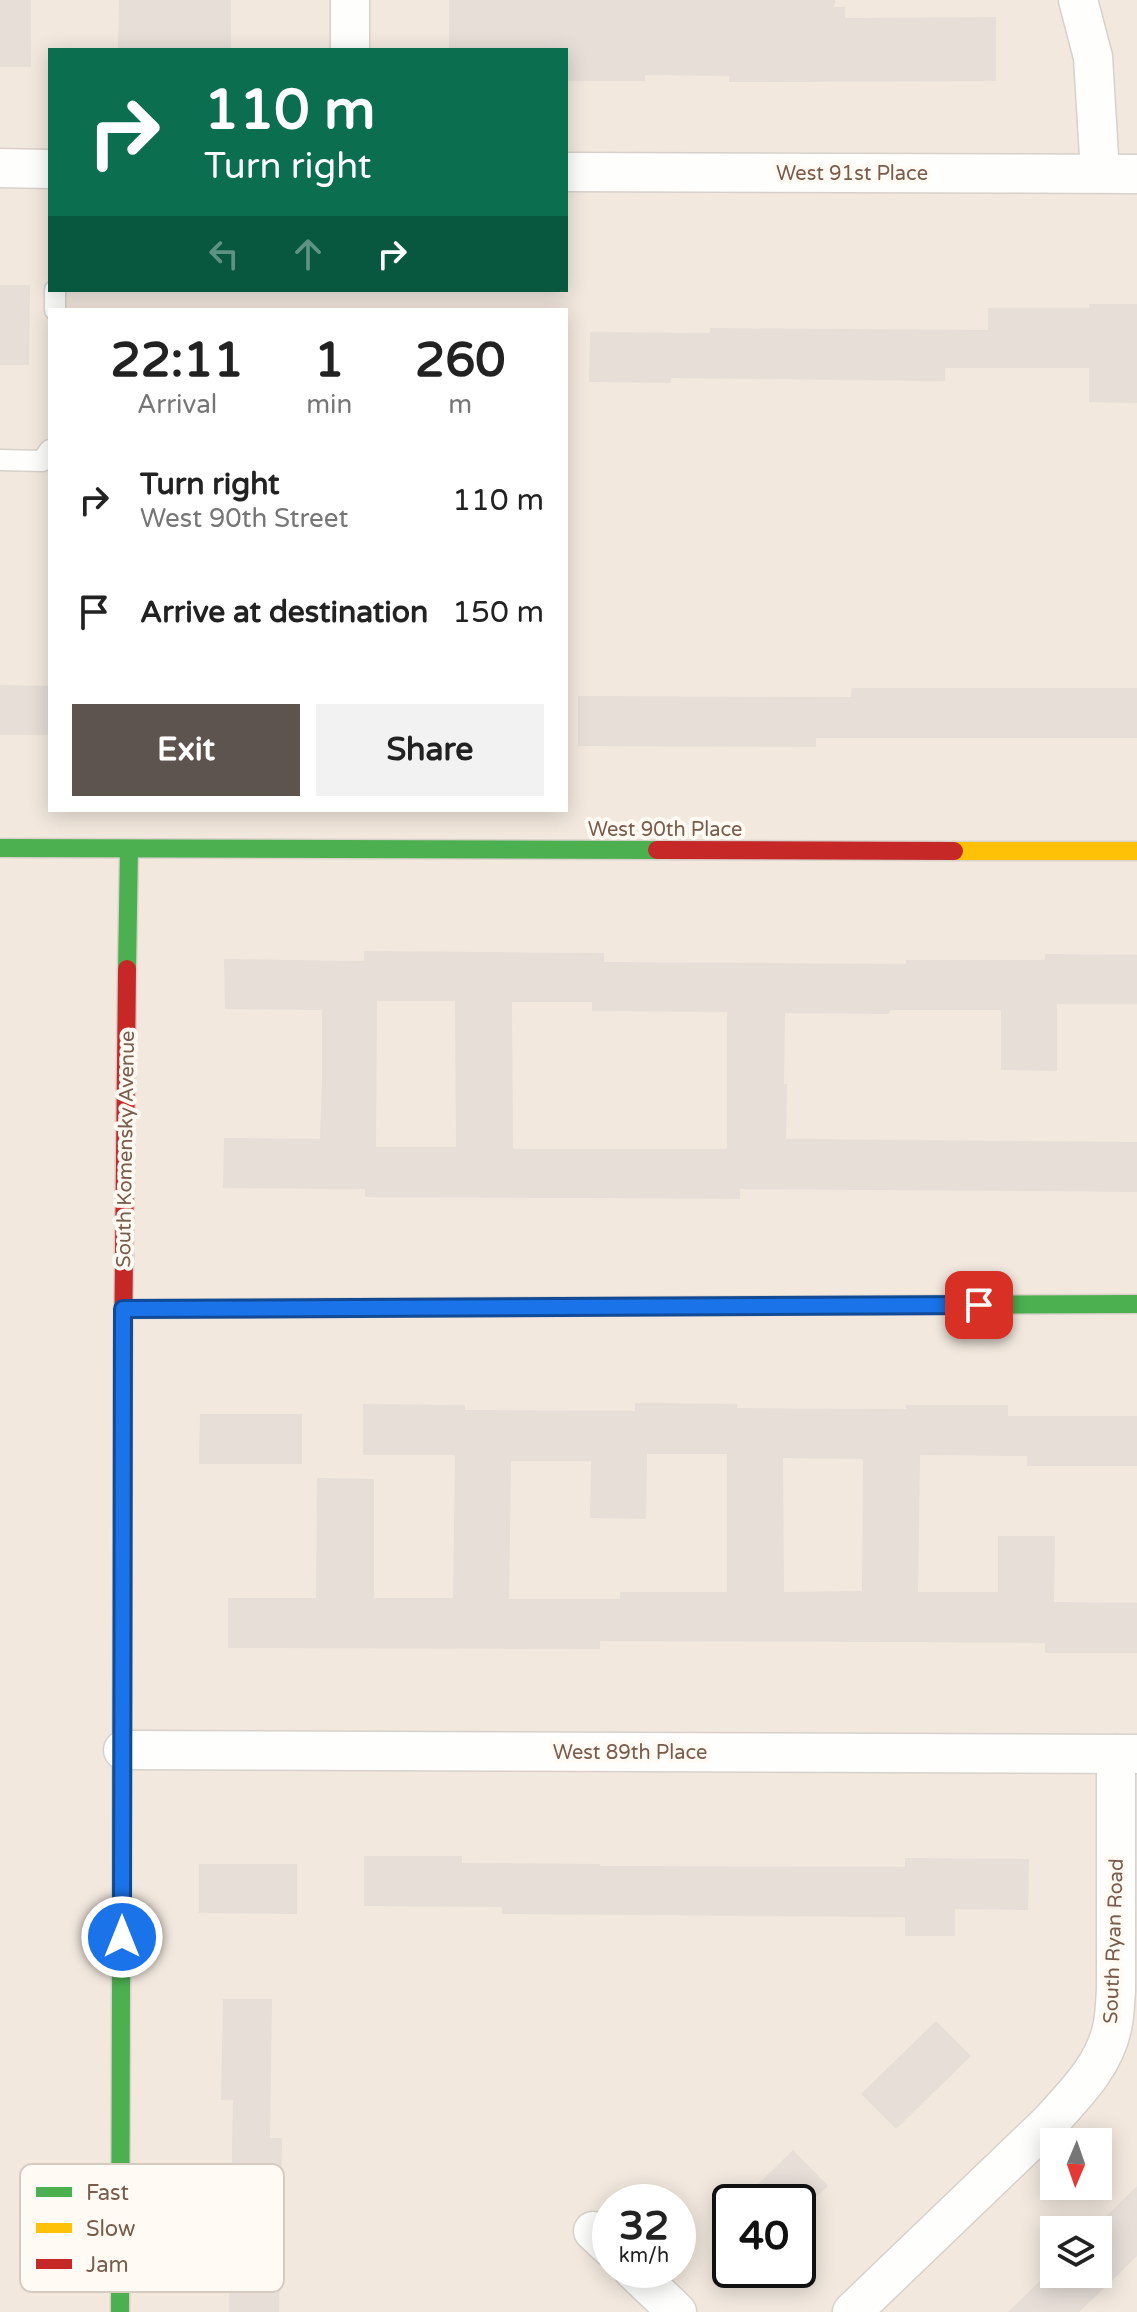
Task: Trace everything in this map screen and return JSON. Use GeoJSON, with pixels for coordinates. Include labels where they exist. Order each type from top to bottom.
{"type":"FeatureCollection","features":[{"type":"Feature","properties":{"kind":"street"},"geometry":{"type":"LineString","coordinates":[[350,0],[350,48]]}},
{"type":"Feature","properties":{"kind":"street"},"geometry":{"type":"LineString","coordinates":[[1078,0],[1093,57],[1100,173]]}},
{"type":"Feature","properties":{"kind":"street"},"geometry":{"type":"LineString","coordinates":[[0,168],[48,169]]}},
{"type":"Feature","properties":{"kind":"street","name":"West 91st Place"},"geometry":{"type":"LineString","coordinates":[[568,172],[1137,174]]}},
{"type":"Feature","properties":{"kind":"street","name":"West 90th Place"},"geometry":{"type":"LineString","coordinates":[[0,848],[1137,851]]}},
{"type":"Feature","properties":{"kind":"street","name":"South Komensky Avenue"},"geometry":{"type":"LineString","coordinates":[[121,2164],[123,1309],[129,849]]}},
{"type":"Feature","properties":{"kind":"street"},"geometry":{"type":"LineString","coordinates":[[123,1309],[1137,1304]]}},
{"type":"Feature","properties":{"kind":"street","name":"West 89th Place"},"geometry":{"type":"LineString","coordinates":[[123,1750],[1127,1754]]}},
{"type":"Feature","properties":{"kind":"street","name":"South Ryan Road"},"geometry":{"type":"LineString","coordinates":[[852,2312],[1050,2122],[1080,2089],[1102,2058],[1112,2029],[1116,1990],[1127,1754]]}},
{"type":"Feature","properties":{"kind":"street"},"geometry":{"type":"LineString","coordinates":[[652,2288],[677,2312]]}},
{"type":"Feature","properties":{"kind":"street","name":"South Komensky Avenue"},"geometry":{"type":"LineString","coordinates":[[120,2292],[120,2312]]}},
{"type":"Feature","properties":{"kind":"lane"},"geometry":{"type":"LineString","coordinates":[[0,460],[42,461],[48,453]]}},
{"type":"Feature","properties":{"kind":"shaded area"},"geometry":{"type":"Polygon","coordinates":[[[0,0],[1137,0],[1137,2312],[0,2312],[0,0]]]}},
{"type":"Feature","properties":{"kind":"building"},"geometry":{"type":"Polygon","coordinates":[[[0,0],[31,0],[31,67],[0,67],[0,0]]]}},
{"type":"Feature","properties":{"kind":"building"},"geometry":{"type":"Polygon","coordinates":[[[119,0],[231,0],[231,48],[118,48],[119,0]]]}},
{"type":"Feature","properties":{"kind":"building"},"geometry":{"type":"Polygon","coordinates":[[[449,0],[835,0],[834,7],[845,7],[845,18],[996,17],[996,81],[729,82],[729,76],[645,75],[645,81],[568,81],[568,48],[449,48],[449,0]]]}},
{"type":"Feature","properties":{"kind":"building"},"geometry":{"type":"Polygon","coordinates":[[[0,285],[30,285],[29,365],[0,365],[0,285]]]}},
{"type":"Feature","properties":{"kind":"building"},"geometry":{"type":"Polygon","coordinates":[[[1089,304],[1137,304],[1137,403],[1089,402],[1089,368],[945,368],[945,381],[671,378],[671,383],[589,382],[590,332],[710,333],[710,328],[988,330],[988,308],[1089,308],[1089,304]]]}},
{"type":"Feature","properties":{"kind":"building"},"geometry":{"type":"Polygon","coordinates":[[[0,685],[48,686],[48,735],[0,735],[0,685]]]}},
{"type":"Feature","properties":{"kind":"building"},"geometry":{"type":"Polygon","coordinates":[[[852,688],[1137,688],[1137,738],[816,738],[816,747],[578,746],[578,696],[851,697],[852,688]]]}},
{"type":"Feature","properties":{"kind":"building"},"geometry":{"type":"Polygon","coordinates":[[[364,951],[604,953],[604,962],[906,964],[906,960],[1045,960],[1045,954],[1137,955],[1137,1004],[1057,1004],[1057,1071],[1001,1070],[1001,1010],[890,1010],[889,1014],[785,1013],[784,1084],[787,1084],[786,1139],[1137,1142],[1137,1192],[740,1189],[740,1199],[365,1197],[365,1189],[223,1188],[224,1138],[320,1139],[322,1082],[322,1010],[225,1009],[224,959],[364,961],[364,951]],[[377,1001],[376,1147],[456,1147],[455,1001],[377,1001]],[[512,1002],[513,1149],[727,1149],[727,1012],[592,1011],[592,1002],[512,1002]]]}},
{"type":"Feature","properties":{"kind":"building"},"geometry":{"type":"Polygon","coordinates":[[[635,1403],[737,1404],[737,1408],[906,1409],[906,1405],[1008,1405],[1008,1416],[1137,1416],[1137,1466],[1027,1466],[1027,1456],[920,1455],[918,1592],[998,1592],[998,1536],[1055,1536],[1054,1602],[1137,1603],[1137,1653],[1045,1653],[1045,1643],[908,1642],[600,1641],[600,1649],[228,1648],[228,1598],[316,1598],[317,1478],[374,1479],[374,1598],[453,1598],[455,1455],[363,1455],[363,1404],[465,1405],[465,1410],[635,1411],[635,1403]],[[647,1454],[646,1519],[590,1518],[591,1461],[511,1461],[509,1599],[620,1599],[620,1592],[727,1592],[727,1454],[647,1454]],[[783,1458],[784,1592],[862,1591],[863,1459],[783,1458]]]}},
{"type":"Feature","properties":{"kind":"building"},"geometry":{"type":"Polygon","coordinates":[[[200,1414],[302,1414],[302,1464],[199,1464],[200,1414]]]}},
{"type":"Feature","properties":{"kind":"building"},"geometry":{"type":"Polygon","coordinates":[[[364,1856],[462,1856],[462,1863],[600,1866],[905,1867],[905,1858],[1029,1859],[1028,1910],[955,1909],[955,1936],[905,1936],[905,1917],[502,1914],[502,1907],[364,1906],[364,1856]]]}},
{"type":"Feature","properties":{"kind":"building"},"geometry":{"type":"Polygon","coordinates":[[[199,1864],[297,1864],[297,1914],[199,1913],[199,1864]]]}},
{"type":"Feature","properties":{"kind":"building"},"geometry":{"type":"Polygon","coordinates":[[[223,1999],[272,1999],[270,2138],[282,2138],[282,2164],[232,2164],[233,2100],[221,2100],[223,1999]]]}},
{"type":"Feature","properties":{"kind":"building"},"geometry":{"type":"Polygon","coordinates":[[[936,2021],[971,2056],[896,2129],[861,2094],[936,2021]]]}},
{"type":"Feature","properties":{"kind":"building"},"geometry":{"type":"Polygon","coordinates":[[[793,2150],[828,2186],[816,2197],[816,2184],[758,2184],[793,2150]]]}},
{"type":"Feature","properties":{"kind":"building"},"geometry":{"type":"Polygon","coordinates":[[[1137,2186],[1137,2256],[1112,2281],[1112,2216],[1106,2216],[1137,2186]]]}},
{"type":"Feature","properties":{"kind":"building"},"geometry":{"type":"Polygon","coordinates":[[[1040,2281],[1040,2288],[1104,2288],[1079,2312],[1008,2312],[1040,2281]]]}},
{"type":"Feature","properties":{"kind":"building"},"geometry":{"type":"Polygon","coordinates":[[[229,2292],[279,2292],[279,2312],[229,2312],[229,2292]]]}},
{"type":"Feature","properties":{"kind":"traffic: fast"},"geometry":{"type":"LineString","coordinates":[[0,848],[657,850]]}},
{"type":"Feature","properties":{"kind":"traffic: fast"},"geometry":{"type":"LineString","coordinates":[[127,969],[129,849]]}},
{"type":"Feature","properties":{"kind":"traffic: fast"},"geometry":{"type":"LineString","coordinates":[[123,1309],[1137,1304]]}},
{"type":"Feature","properties":{"kind":"traffic: fast"},"geometry":{"type":"LineString","coordinates":[[120,2164],[123,1351]]}},
{"type":"Feature","properties":{"kind":"traffic: fast"},"geometry":{"type":"LineString","coordinates":[[120,2292],[120,2312]]}},
{"type":"Feature","properties":{"kind":"traffic: slow"},"geometry":{"type":"LineString","coordinates":[[954,851],[1137,851]]}},
{"type":"Feature","properties":{"kind":"traffic: jam"},"geometry":{"type":"LineString","coordinates":[[657,850],[954,851]]}},
{"type":"Feature","properties":{"kind":"traffic: jam"},"geometry":{"type":"LineString","coordinates":[[123,1351],[127,969]]}},
{"type":"Feature","properties":{"kind":"route"},"geometry":{"type":"LineString","coordinates":[[122,1937],[123,1309],[979,1305]]}}]}
